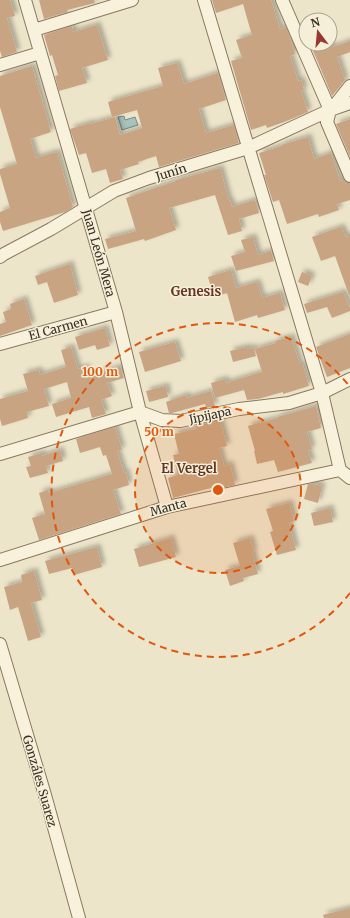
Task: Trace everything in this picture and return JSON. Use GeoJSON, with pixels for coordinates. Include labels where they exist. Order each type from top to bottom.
{"type":"FeatureCollection","features":[{"type":"Feature","properties":{"kind":"street","name":"Juan León Mera"},"geometry":{"type":"LineString","coordinates":[[25,0],[116,312],[140,412],[167,506]]}},
{"type":"Feature","properties":{"kind":"street"},"geometry":{"type":"LineString","coordinates":[[34,30],[132,0]]}},
{"type":"Feature","properties":{"kind":"street"},"geometry":{"type":"LineString","coordinates":[[204,0],[345,474]]}},
{"type":"Feature","properties":{"kind":"street"},"geometry":{"type":"LineString","coordinates":[[282,0],[330,110]]}},
{"type":"Feature","properties":{"kind":"street"},"geometry":{"type":"LineString","coordinates":[[0,65],[40,54]]}},
{"type":"Feature","properties":{"kind":"street"},"geometry":{"type":"LineString","coordinates":[[350,86],[330,110],[326,122],[350,176]]}},
{"type":"Feature","properties":{"kind":"street","name":"Junín"},"geometry":{"type":"LineString","coordinates":[[0,257],[114,191],[149,178],[248,148],[330,110],[350,103]]}},
{"type":"Feature","properties":{"kind":"street","name":"El Carmen"},"geometry":{"type":"LineString","coordinates":[[0,344],[116,312]]}},
{"type":"Feature","properties":{"kind":"street","name":"Jipijapa"},"geometry":{"type":"LineString","coordinates":[[140,412],[162,420],[180,421],[239,409],[289,403],[322,393],[350,379]]}},
{"type":"Feature","properties":{"kind":"street"},"geometry":{"type":"LineString","coordinates":[[0,454],[140,412]]}},
{"type":"Feature","properties":{"kind":"street","name":"Manta"},"geometry":{"type":"LineString","coordinates":[[0,560],[167,506],[345,474]]}},
{"type":"Feature","properties":{"kind":"street","name":"Gonzáles Suarez"},"geometry":{"type":"LineString","coordinates":[[0,644],[2,662],[45,795],[79,918]]}},
{"type":"Feature","properties":{"kind":"water"},"geometry":{"type":"Polygon","coordinates":[[[124,116],[125,120],[135,117],[138,125],[122,130],[118,117],[124,116]]]}},
{"type":"Feature","properties":{"kind":"building"},"geometry":{"type":"Polygon","coordinates":[[[0,0],[10,0],[15,16],[7,18],[17,52],[2,57],[0,51],[0,0]]]}},
{"type":"Feature","properties":{"kind":"building"},"geometry":{"type":"Polygon","coordinates":[[[39,0],[94,0],[95,3],[67,10],[68,12],[44,19],[39,0]]]}},
{"type":"Feature","properties":{"kind":"building"},"geometry":{"type":"Polygon","coordinates":[[[212,0],[271,0],[280,29],[286,27],[289,35],[295,54],[290,56],[298,81],[301,80],[304,90],[301,91],[308,112],[267,128],[266,125],[251,130],[231,61],[242,58],[236,40],[252,35],[243,4],[216,13],[212,0]]]}},
{"type":"Feature","properties":{"kind":"building"},"geometry":{"type":"Polygon","coordinates":[[[97,25],[108,60],[82,68],[87,83],[59,91],[55,76],[58,75],[52,55],[50,56],[44,35],[72,26],[73,32],[97,25]]]}},
{"type":"Feature","properties":{"kind":"building"},"geometry":{"type":"Polygon","coordinates":[[[350,41],[350,52],[337,57],[345,80],[332,96],[313,52],[338,52],[338,45],[350,41]]]}},
{"type":"Feature","properties":{"kind":"building"},"geometry":{"type":"Polygon","coordinates":[[[177,63],[184,84],[218,73],[226,100],[199,109],[206,133],[234,125],[239,143],[159,167],[156,156],[138,162],[139,164],[120,170],[123,179],[110,183],[106,169],[92,173],[86,153],[79,155],[70,129],[115,117],[120,135],[142,128],[137,110],[112,117],[108,102],[163,86],[158,68],[177,63]]]}},
{"type":"Feature","properties":{"kind":"building"},"geometry":{"type":"Polygon","coordinates":[[[32,66],[51,132],[30,139],[36,158],[57,152],[73,207],[65,212],[3,231],[0,222],[0,212],[10,208],[0,174],[0,169],[17,164],[0,107],[0,76],[32,66]]]}},
{"type":"Feature","properties":{"kind":"building"},"geometry":{"type":"Polygon","coordinates":[[[350,119],[350,157],[336,124],[350,119]]]}},
{"type":"Feature","properties":{"kind":"building"},"geometry":{"type":"Polygon","coordinates":[[[308,137],[314,159],[331,153],[340,181],[344,180],[350,183],[350,200],[337,204],[339,210],[319,217],[318,214],[287,224],[279,200],[273,202],[264,175],[266,175],[259,153],[308,137]]]}},
{"type":"Feature","properties":{"kind":"building"},"geometry":{"type":"Polygon","coordinates":[[[220,168],[232,207],[255,200],[259,213],[239,219],[242,231],[228,235],[215,195],[169,208],[176,230],[145,241],[144,239],[108,249],[105,239],[136,231],[126,198],[176,180],[220,168]]]}},
{"type":"Feature","properties":{"kind":"building"},"geometry":{"type":"Polygon","coordinates":[[[341,227],[346,237],[350,236],[350,295],[335,256],[321,261],[312,237],[341,227]]]}},
{"type":"Feature","properties":{"kind":"building"},"geometry":{"type":"Polygon","coordinates":[[[253,237],[258,255],[271,251],[274,261],[236,271],[231,256],[245,252],[241,240],[253,237]]]}},
{"type":"Feature","properties":{"kind":"building"},"geometry":{"type":"Polygon","coordinates":[[[70,264],[78,295],[54,303],[47,282],[38,285],[35,276],[70,264]]]}},
{"type":"Feature","properties":{"kind":"building"},"geometry":{"type":"Polygon","coordinates":[[[231,270],[236,288],[257,282],[262,298],[280,293],[285,310],[258,318],[257,315],[235,322],[227,293],[214,297],[208,277],[231,270]]]}},
{"type":"Feature","properties":{"kind":"building"},"geometry":{"type":"Polygon","coordinates":[[[302,272],[312,276],[308,286],[298,282],[302,272]]]}},
{"type":"Feature","properties":{"kind":"building"},"geometry":{"type":"Polygon","coordinates":[[[343,292],[350,311],[332,318],[327,307],[307,313],[304,304],[343,292]]]}},
{"type":"Feature","properties":{"kind":"building"},"geometry":{"type":"Polygon","coordinates":[[[24,299],[32,325],[0,336],[0,324],[6,322],[3,312],[11,309],[10,304],[24,299]]]}},
{"type":"Feature","properties":{"kind":"building"},"geometry":{"type":"Polygon","coordinates":[[[105,328],[110,346],[97,350],[95,345],[79,350],[75,337],[105,328]]]}},
{"type":"Feature","properties":{"kind":"building"},"geometry":{"type":"Polygon","coordinates":[[[350,334],[350,368],[327,377],[316,347],[350,334]]]}},
{"type":"Feature","properties":{"kind":"building"},"geometry":{"type":"Polygon","coordinates":[[[291,337],[300,365],[303,365],[309,386],[283,394],[283,392],[258,399],[247,400],[244,390],[215,398],[211,383],[225,379],[226,383],[262,372],[255,349],[276,343],[275,341],[291,337]]]}},
{"type":"Feature","properties":{"kind":"building"},"geometry":{"type":"Polygon","coordinates":[[[175,342],[181,361],[145,372],[139,352],[175,342]]]}},
{"type":"Feature","properties":{"kind":"building"},"geometry":{"type":"Polygon","coordinates":[[[71,347],[78,369],[86,367],[89,376],[120,367],[124,378],[107,383],[112,396],[101,400],[106,414],[92,418],[89,407],[56,417],[52,404],[71,398],[67,382],[44,389],[49,406],[27,412],[28,418],[2,426],[0,419],[0,399],[28,391],[23,374],[39,370],[40,375],[66,367],[61,350],[71,347]]]}},
{"type":"Feature","properties":{"kind":"building"},"geometry":{"type":"Polygon","coordinates":[[[247,347],[247,349],[253,347],[256,356],[233,362],[230,351],[247,347]]]}},
{"type":"Feature","properties":{"kind":"building"},"geometry":{"type":"Polygon","coordinates":[[[166,386],[168,397],[149,402],[146,391],[166,386]]]}},
{"type":"Feature","properties":{"kind":"building"},"geometry":{"type":"Polygon","coordinates":[[[211,391],[215,406],[206,408],[205,404],[169,413],[166,402],[186,395],[187,398],[211,391]]]}},
{"type":"Feature","properties":{"kind":"building"},"geometry":{"type":"Polygon","coordinates":[[[316,406],[321,428],[307,432],[312,449],[308,451],[312,463],[278,472],[274,460],[257,464],[248,426],[316,406]]]}},
{"type":"Feature","properties":{"kind":"building"},"geometry":{"type":"Polygon","coordinates":[[[220,420],[227,446],[219,448],[224,466],[230,464],[235,485],[212,490],[211,488],[173,498],[168,478],[178,475],[173,455],[179,454],[174,434],[196,429],[195,426],[220,420]]]}},
{"type":"Feature","properties":{"kind":"building"},"geometry":{"type":"Polygon","coordinates":[[[115,427],[122,450],[117,451],[124,473],[126,472],[129,485],[113,490],[121,514],[39,540],[32,518],[45,514],[39,493],[48,490],[49,493],[112,474],[106,455],[103,456],[100,447],[80,453],[76,439],[115,427]]]}},
{"type":"Feature","properties":{"kind":"building"},"geometry":{"type":"Polygon","coordinates":[[[60,450],[63,461],[46,466],[48,473],[30,478],[26,467],[31,466],[28,457],[42,453],[42,456],[60,450]]]}},
{"type":"Feature","properties":{"kind":"building"},"geometry":{"type":"Polygon","coordinates":[[[308,484],[322,486],[318,503],[304,499],[308,484]]]}},
{"type":"Feature","properties":{"kind":"building"},"geometry":{"type":"Polygon","coordinates":[[[289,503],[294,521],[289,523],[296,550],[277,555],[270,532],[273,531],[266,509],[289,503]]]}},
{"type":"Feature","properties":{"kind":"building"},"geometry":{"type":"Polygon","coordinates":[[[330,508],[333,522],[314,526],[311,513],[330,508]]]}},
{"type":"Feature","properties":{"kind":"building"},"geometry":{"type":"Polygon","coordinates":[[[171,538],[176,557],[139,567],[134,549],[171,538]]]}},
{"type":"Feature","properties":{"kind":"building"},"geometry":{"type":"Polygon","coordinates":[[[250,538],[258,574],[243,578],[244,581],[230,586],[225,570],[240,566],[233,543],[250,538]]]}},
{"type":"Feature","properties":{"kind":"building"},"geometry":{"type":"Polygon","coordinates":[[[97,547],[102,567],[74,575],[72,568],[49,574],[45,561],[97,547]]]}},
{"type":"Feature","properties":{"kind":"building"},"geometry":{"type":"Polygon","coordinates":[[[34,571],[42,600],[31,603],[41,637],[28,641],[18,607],[10,610],[4,587],[22,582],[21,575],[34,571]]]}},
{"type":"Feature","properties":{"kind":"building"},"geometry":{"type":"Polygon","coordinates":[[[350,908],[350,918],[324,918],[323,915],[350,908]]]}},
{"type":"Feature","properties":{"kind":"district","name":"Genesis"},"geometry":{"type":"Point","coordinates":[196,291]}},
{"type":"Feature","properties":{"kind":"district","name":"El Vergel"},"geometry":{"type":"Point","coordinates":[189,468]}}]}
